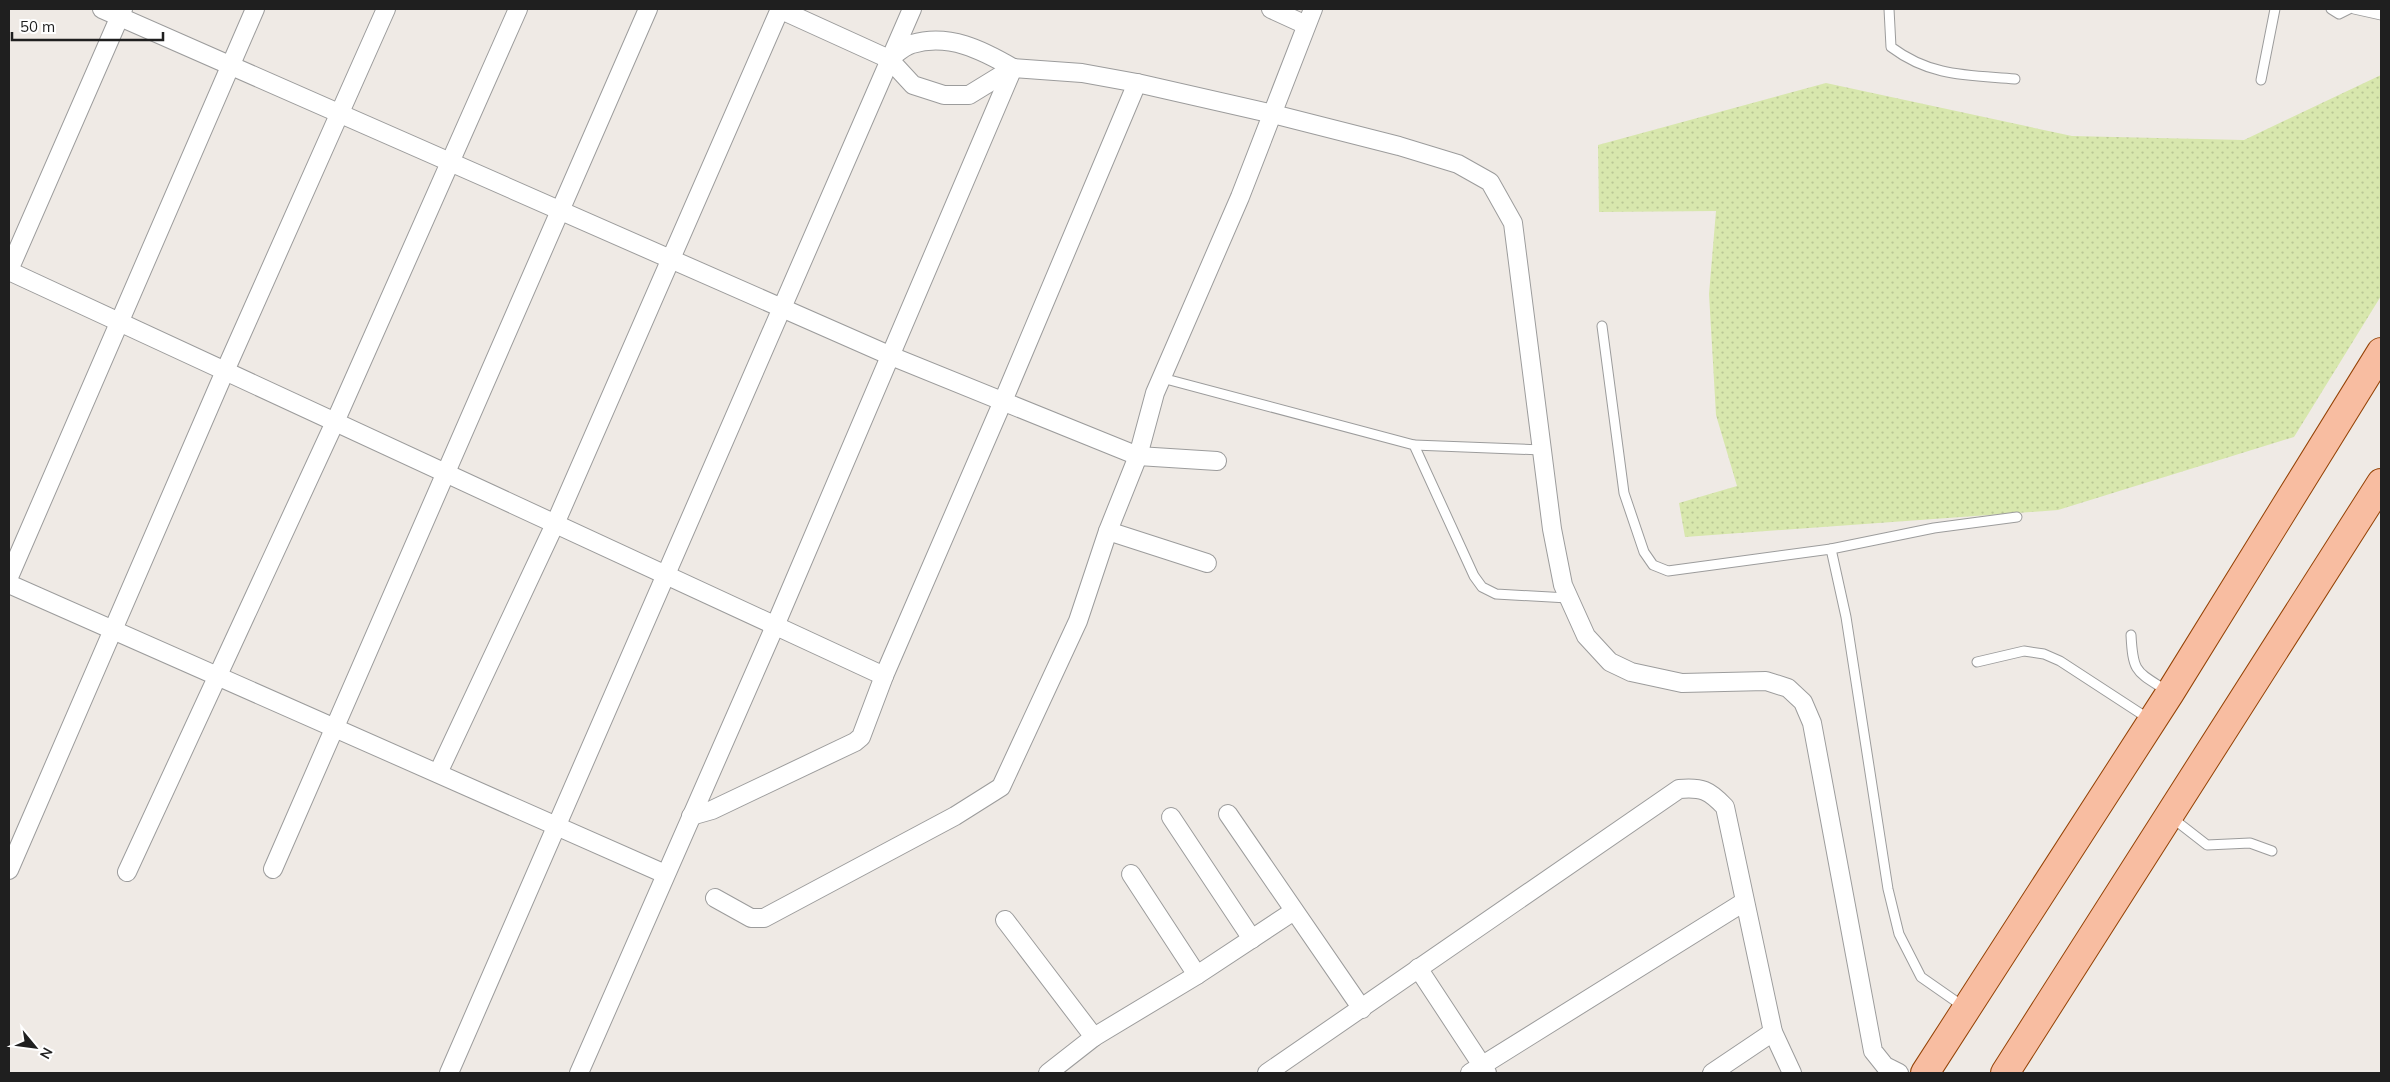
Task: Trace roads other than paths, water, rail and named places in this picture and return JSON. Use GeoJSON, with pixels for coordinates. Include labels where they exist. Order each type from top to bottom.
{"type":"FeatureCollection","features":[{"type":"Feature","properties":{"kind":"main road"},"geometry":{"type":"LineString","coordinates":[[1925,1073],[2152,721],[2381,352]]}},
{"type":"Feature","properties":{"kind":"main road"},"geometry":{"type":"LineString","coordinates":[[2006,1073],[2381,483]]}},
{"type":"Feature","properties":{"kind":"street"},"geometry":{"type":"LineString","coordinates":[[102,9],[122,13],[230,65],[891,356],[1138,456],[1217,461]]}},
{"type":"Feature","properties":{"kind":"street"},"geometry":{"type":"LineString","coordinates":[[9,577],[118,321],[255,9]]}},
{"type":"Feature","properties":{"kind":"street"},"geometry":{"type":"LineString","coordinates":[[9,870],[225,371],[386,9]]}},
{"type":"Feature","properties":{"kind":"street"},"geometry":{"type":"LineString","coordinates":[[128,872],[336,422],[518,9]]}},
{"type":"Feature","properties":{"kind":"street"},"geometry":{"type":"LineString","coordinates":[[273,869],[562,210],[648,9]]}},
{"type":"Feature","properties":{"kind":"street"},"geometry":{"type":"LineString","coordinates":[[438,773],[555,524],[779,9],[889,59],[913,84],[944,95],[969,95],[1013,68]]}},
{"type":"Feature","properties":{"kind":"street"},"geometry":{"type":"LineString","coordinates":[[449,1073],[664,574],[783,309],[912,9]]}},
{"type":"Feature","properties":{"kind":"street"},"geometry":{"type":"LineString","coordinates":[[1271,9],[1306,25]]}},
{"type":"Feature","properties":{"kind":"street"},"geometry":{"type":"LineString","coordinates":[[715,898],[751,918],[764,918],[955,816],[1001,786],[1078,621],[1108,531],[1138,456],[1162,378],[1274,114],[1313,9]]}},
{"type":"Feature","properties":{"kind":"street"},"geometry":{"type":"LineString","coordinates":[[122,13],[9,270],[884,676]]}},
{"type":"Feature","properties":{"kind":"street"},"geometry":{"type":"LineString","coordinates":[[889,59],[910,44],[929,41],[958,42],[980,49],[1013,68],[1082,74],[1137,83],[1274,114],[1399,146],[1458,164],[1490,182],[1513,223],[1554,539],[1562,585],[1586,636],[1610,662],[1632,672],[1682,683],[1766,681],[1788,688],[1803,702],[1812,724],[1873,1051],[1885,1066],[1899,1073]]}},
{"type":"Feature","properties":{"kind":"street"},"geometry":{"type":"LineString","coordinates":[[578,1073],[776,626],[1013,68]]}},
{"type":"Feature","properties":{"kind":"street"},"geometry":{"type":"LineString","coordinates":[[691,816],[712,810],[856,742],[861,737],[884,676],[1003,401],[1137,83]]}},
{"type":"Feature","properties":{"kind":"street"},"geometry":{"type":"LineString","coordinates":[[1108,531],[1207,564]]}},
{"type":"Feature","properties":{"kind":"street"},"geometry":{"type":"LineString","coordinates":[[9,584],[665,874]]}},
{"type":"Feature","properties":{"kind":"street"},"geometry":{"type":"LineString","coordinates":[[1266,1073],[1362,1009],[1418,968],[1679,789],[1696,788],[1712,793],[1725,807],[1773,1032],[1792,1073]]}},
{"type":"Feature","properties":{"kind":"street"},"geometry":{"type":"LineString","coordinates":[[1228,814],[1362,1009]]}},
{"type":"Feature","properties":{"kind":"street"},"geometry":{"type":"LineString","coordinates":[[1171,817],[1252,939]]}},
{"type":"Feature","properties":{"kind":"street"},"geometry":{"type":"LineString","coordinates":[[1131,874],[1197,975]]}},
{"type":"Feature","properties":{"kind":"street"},"geometry":{"type":"LineString","coordinates":[[1418,968],[1480,1071],[1744,902]]}},
{"type":"Feature","properties":{"kind":"street"},"geometry":{"type":"LineString","coordinates":[[1048,1073],[1094,1038],[1197,975],[1294,911]]}},
{"type":"Feature","properties":{"kind":"street"},"geometry":{"type":"LineString","coordinates":[[1005,920],[1094,1038]]}},
{"type":"Feature","properties":{"kind":"street"},"geometry":{"type":"LineString","coordinates":[[1712,1073],[1773,1032]]}},
{"type":"Feature","properties":{"kind":"lane"},"geometry":{"type":"LineString","coordinates":[[1889,9],[1891,47],[1905,58],[1929,69],[2015,80]]}},
{"type":"Feature","properties":{"kind":"lane"},"geometry":{"type":"LineString","coordinates":[[2261,80],[2275,9]]}},
{"type":"Feature","properties":{"kind":"lane"},"geometry":{"type":"LineString","coordinates":[[2332,9],[2339,14],[2349,9]]}},
{"type":"Feature","properties":{"kind":"lane"},"geometry":{"type":"LineString","coordinates":[[2354,9],[2381,15]]}},
{"type":"Feature","properties":{"kind":"lane"},"geometry":{"type":"LineString","coordinates":[[1602,326],[1624,493],[1644,552],[1653,565],[1668,571],[1831,549],[1934,528],[2017,517]]}},
{"type":"Feature","properties":{"kind":"lane"},"geometry":{"type":"LineString","coordinates":[[1162,378],[1414,444],[1542,450]]}},
{"type":"Feature","properties":{"kind":"lane"},"geometry":{"type":"LineString","coordinates":[[1414,444],[1474,576],[1482,587],[1496,594],[1568,598]]}},
{"type":"Feature","properties":{"kind":"lane"},"geometry":{"type":"LineString","coordinates":[[1831,549],[1846,617],[1888,889],[1899,934],[1921,977],[1967,1009]]}},
{"type":"Feature","properties":{"kind":"lane"},"geometry":{"type":"LineString","coordinates":[[2131,635],[2133,662],[2139,673],[2170,692]]}},
{"type":"Feature","properties":{"kind":"lane"},"geometry":{"type":"LineString","coordinates":[[1977,662],[2024,651],[2044,654],[2060,661],[2090,683],[2152,721]]}},
{"type":"Feature","properties":{"kind":"lane"},"geometry":{"type":"LineString","coordinates":[[2170,817],[2207,845],[2250,843],[2272,851]]}}]}
